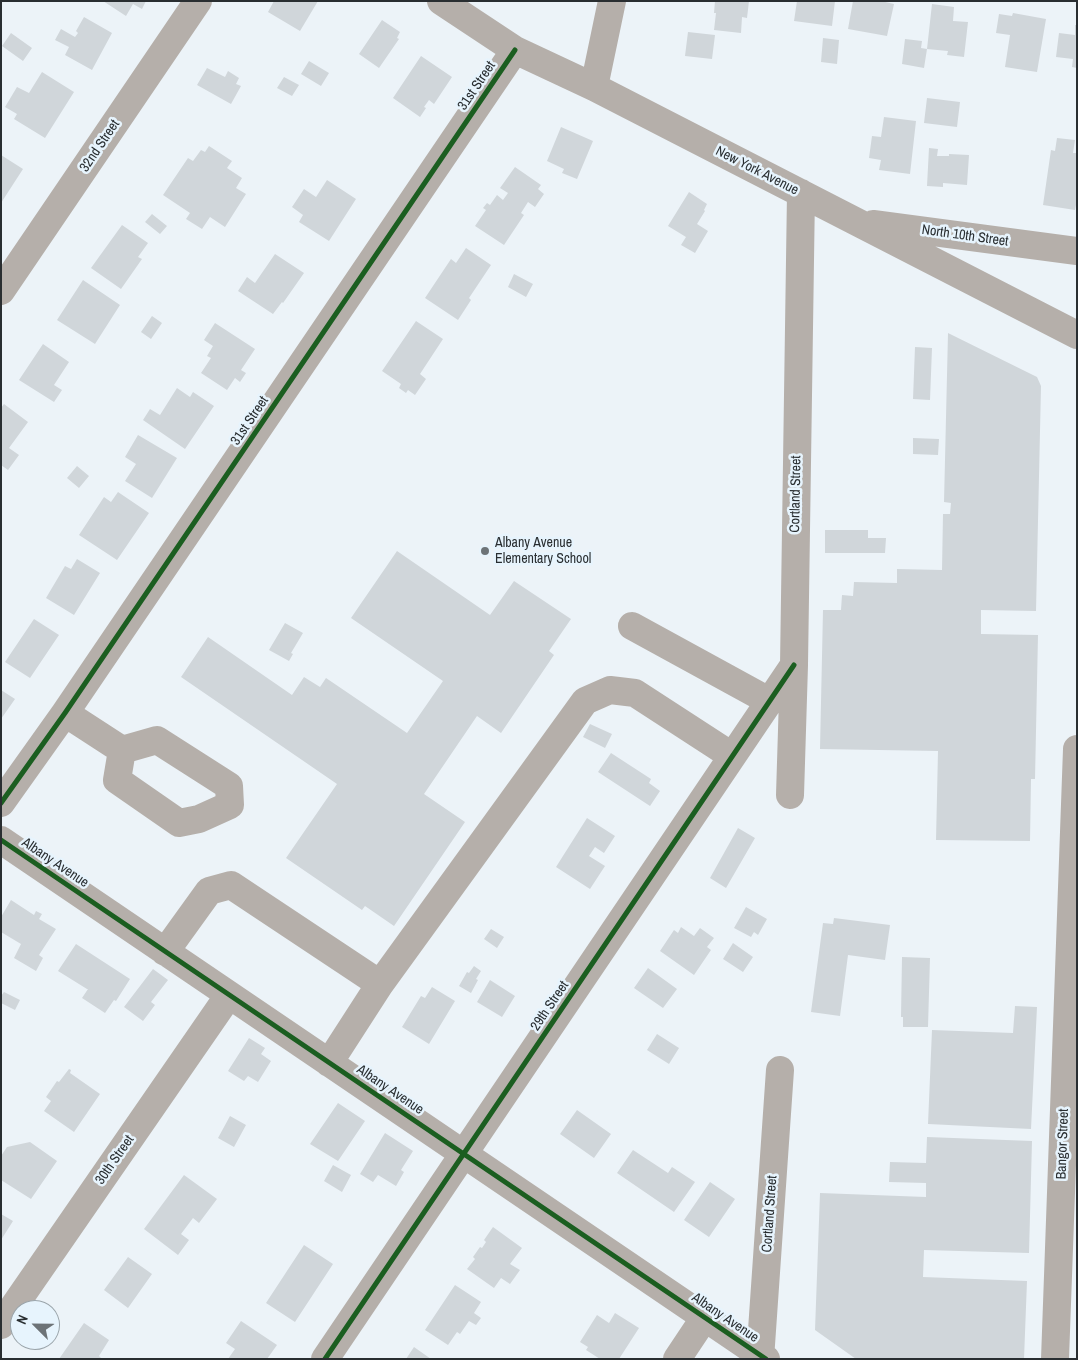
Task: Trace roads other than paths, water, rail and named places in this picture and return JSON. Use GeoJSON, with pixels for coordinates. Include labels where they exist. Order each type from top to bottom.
{"type":"FeatureCollection","features":[{"type":"Feature","properties":{"kind":"street","name":"32nd Street"},"geometry":{"type":"LineString","coordinates":[[1,291],[198,1]]}},
{"type":"Feature","properties":{"kind":"street","name":"New York Avenue"},"geometry":{"type":"LineString","coordinates":[[442,1],[515,50],[594,87],[1077,335]]}},
{"type":"Feature","properties":{"kind":"street"},"geometry":{"type":"LineString","coordinates":[[594,87],[612,1]]}},
{"type":"Feature","properties":{"kind":"street","name":"31st Street"},"geometry":{"type":"LineString","coordinates":[[1,803],[65,713],[515,50]]}},
{"type":"Feature","properties":{"kind":"street","name":"Cortland Street"},"geometry":{"type":"LineString","coordinates":[[790,795],[794,665],[801,193]]}},
{"type":"Feature","properties":{"kind":"street","name":"North 10th Street"},"geometry":{"type":"LineString","coordinates":[[854,221],[1077,251]]}},
{"type":"Feature","properties":{"kind":"street"},"geometry":{"type":"LineString","coordinates":[[632,626],[769,702]]}},
{"type":"Feature","properties":{"kind":"street","name":"29th Street"},"geometry":{"type":"LineString","coordinates":[[325,1359],[794,665]]}},
{"type":"Feature","properties":{"kind":"street"},"geometry":{"type":"LineString","coordinates":[[329,1063],[380,984],[585,701],[610,690],[635,693],[732,756]]}},
{"type":"Feature","properties":{"kind":"street"},"geometry":{"type":"LineString","coordinates":[[65,713],[122,750]]}},
{"type":"Feature","properties":{"kind":"street","name":"Bangor Street"},"geometry":{"type":"LineString","coordinates":[[1055,1359],[1077,749]]}},
{"type":"Feature","properties":{"kind":"street","name":"Albany Avenue"},"geometry":{"type":"LineString","coordinates":[[1,840],[762,1358]]}},
{"type":"Feature","properties":{"kind":"street"},"geometry":{"type":"LineString","coordinates":[[166,952],[209,891],[231,885],[380,984]]}},
{"type":"Feature","properties":{"kind":"street","name":"30th Street"},"geometry":{"type":"LineString","coordinates":[[1,1325],[229,995]]}},
{"type":"Feature","properties":{"kind":"street","name":"Cortland Street"},"geometry":{"type":"LineString","coordinates":[[762,1358],[780,1070]]}},
{"type":"Feature","properties":{"kind":"street"},"geometry":{"type":"LineString","coordinates":[[677,1359],[705,1318]]}},
{"type":"Feature","properties":{"kind":"place","name":"Albany Avenue Elementary School"},"geometry":{"type":"Point","coordinates":[485,551]}}]}
